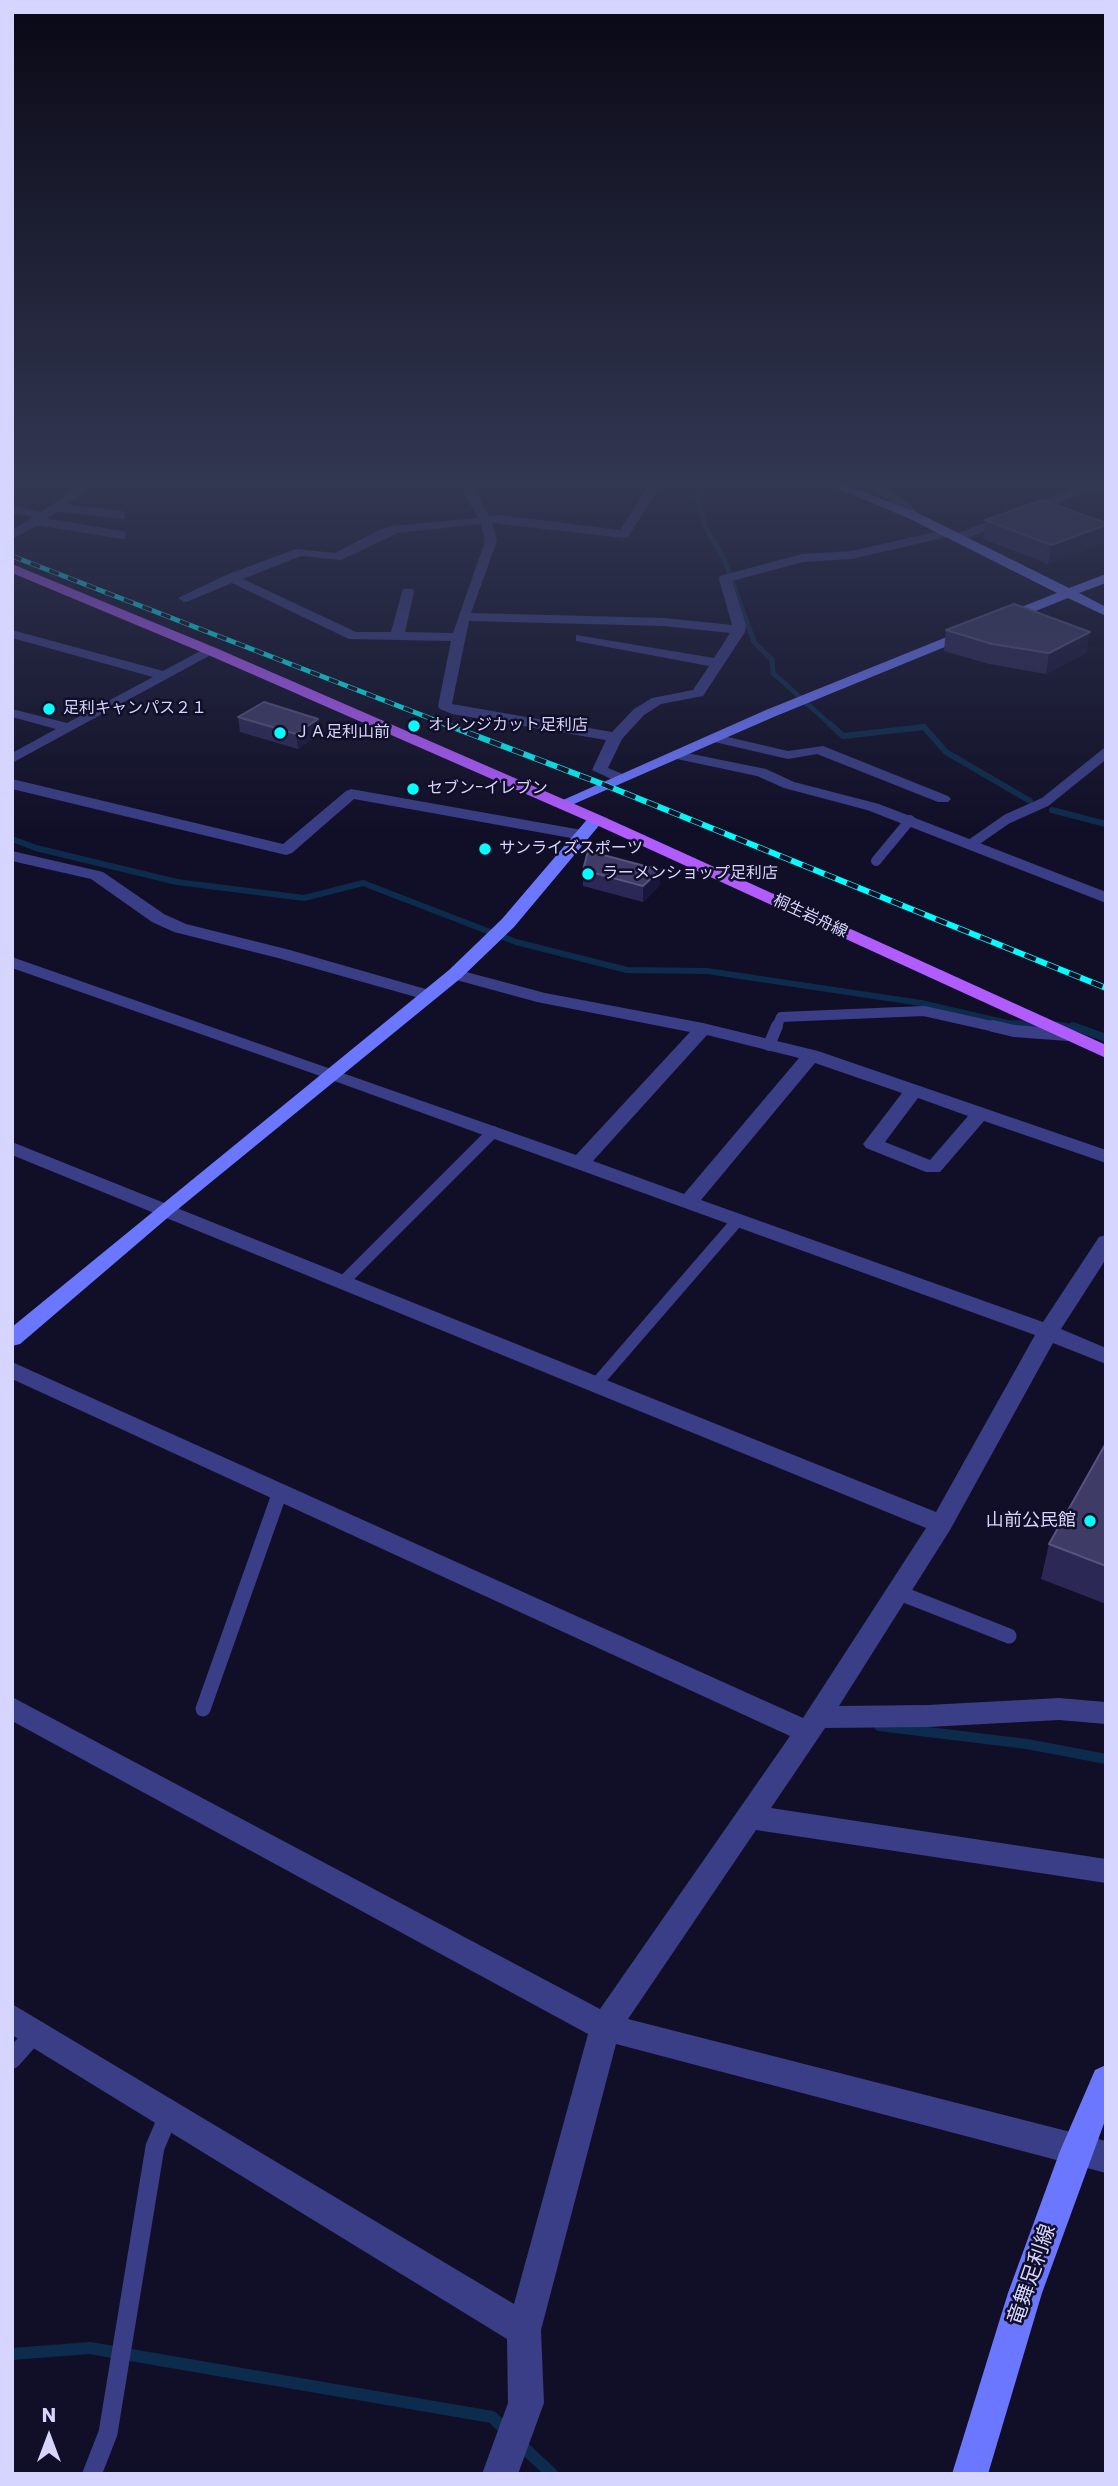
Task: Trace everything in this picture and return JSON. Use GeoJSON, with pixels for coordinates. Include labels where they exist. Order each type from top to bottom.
{"type":"FeatureCollection","features":[{"type":"Feature","properties":{"kind":"main road","name":"桐生岩舟線"},"geometry":{"type":"LineString","coordinates":[[91,601],[596,819],[1106,1052]]}},
{"type":"Feature","properties":{"kind":"street"},"geometry":{"type":"LineString","coordinates":[[280,601],[354,636],[459,637]]}},
{"type":"Feature","properties":{"kind":"street"},"geometry":{"type":"LineString","coordinates":[[397,637],[406,601]]}},
{"type":"Feature","properties":{"kind":"street"},"geometry":{"type":"LineString","coordinates":[[469,601],[463,617],[445,706],[452,710],[615,737]]}},
{"type":"Feature","properties":{"kind":"street"},"geometry":{"type":"LineString","coordinates":[[620,778],[600,770],[615,737],[639,712],[657,701],[698,693],[738,630],[731,601]]}},
{"type":"Feature","properties":{"kind":"street"},"geometry":{"type":"LineString","coordinates":[[562,804],[1046,601]]}},
{"type":"Feature","properties":{"kind":"street"},"geometry":{"type":"LineString","coordinates":[[1083,601],[1106,612]]}},
{"type":"Feature","properties":{"kind":"street"},"geometry":{"type":"LineString","coordinates":[[463,617],[664,622],[738,630]]}},
{"type":"Feature","properties":{"kind":"street"},"geometry":{"type":"LineString","coordinates":[[12,634],[165,676]]}},
{"type":"Feature","properties":{"kind":"street"},"geometry":{"type":"LineString","coordinates":[[581,638],[717,663]]}},
{"type":"Feature","properties":{"kind":"street"},"geometry":{"type":"LineString","coordinates":[[12,759],[211,651]]}},
{"type":"Feature","properties":{"kind":"street"},"geometry":{"type":"LineString","coordinates":[[12,713],[69,728]]}},
{"type":"Feature","properties":{"kind":"street"},"geometry":{"type":"LineString","coordinates":[[715,738],[788,755],[818,749],[943,799]]}},
{"type":"Feature","properties":{"kind":"street"},"geometry":{"type":"LineString","coordinates":[[677,755],[761,772],[789,785],[850,800],[910,820],[1106,898]]}},
{"type":"Feature","properties":{"kind":"street"},"geometry":{"type":"LineString","coordinates":[[12,784],[286,850],[351,794],[582,835]]}},
{"type":"Feature","properties":{"kind":"street"},"geometry":{"type":"LineString","coordinates":[[12,1339],[164,1210],[455,974],[508,923],[596,819]]}},
{"type":"Feature","properties":{"kind":"street"},"geometry":{"type":"LineString","coordinates":[[12,856],[97,875],[158,918],[180,928],[284,954],[430,996]]}},
{"type":"Feature","properties":{"kind":"street"},"geometry":{"type":"LineString","coordinates":[[12,962],[738,1220],[1048,1332],[1106,1357]]}},
{"type":"Feature","properties":{"kind":"street"},"geometry":{"type":"LineString","coordinates":[[455,974],[543,998],[703,1029],[811,1055],[1106,1157]]}},
{"type":"Feature","properties":{"kind":"street"},"geometry":{"type":"LineString","coordinates":[[580,1163],[703,1029]]}},
{"type":"Feature","properties":{"kind":"street"},"geometry":{"type":"LineString","coordinates":[[688,1202],[811,1055]]}},
{"type":"Feature","properties":{"kind":"street"},"geometry":{"type":"LineString","coordinates":[[914,1090],[873,1144],[933,1168],[981,1112]]}},
{"type":"Feature","properties":{"kind":"street"},"geometry":{"type":"LineString","coordinates":[[12,1148],[941,1524]]}},
{"type":"Feature","properties":{"kind":"street"},"geometry":{"type":"LineString","coordinates":[[500,2474],[526,2403],[524,2330],[605,2027],[812,1725],[941,1524],[1048,1332],[1106,1242]]}},
{"type":"Feature","properties":{"kind":"street"},"geometry":{"type":"LineString","coordinates":[[12,1370],[280,1492],[812,1725],[1059,1709],[1106,1713]]}},
{"type":"Feature","properties":{"kind":"street"},"geometry":{"type":"LineString","coordinates":[[12,1708],[605,2027],[1091,2154]]}},
{"type":"Feature","properties":{"kind":"street"},"geometry":{"type":"LineString","coordinates":[[749,1817],[1106,1871]]}},
{"type":"Feature","properties":{"kind":"street"},"geometry":{"type":"LineString","coordinates":[[24,2025],[524,2330]]}},
{"type":"Feature","properties":{"kind":"street","name":"竜舞足利線"},"geometry":{"type":"LineString","coordinates":[[970,2474],[1025,2293],[1091,2154],[1106,2080]]}},
{"type":"Feature","properties":{"kind":"lane"},"geometry":{"type":"LineString","coordinates":[[971,844],[1007,819],[1045,802],[1106,753]]}},
{"type":"Feature","properties":{"kind":"lane"},"geometry":{"type":"LineString","coordinates":[[876,861],[910,820]]}},
{"type":"Feature","properties":{"kind":"lane"},"geometry":{"type":"LineString","coordinates":[[769,1045],[781,1017],[878,1012],[925,1011],[1014,1031],[1068,1035]]}},
{"type":"Feature","properties":{"kind":"lane"},"geometry":{"type":"LineString","coordinates":[[343,1282],[493,1132]]}},
{"type":"Feature","properties":{"kind":"lane"},"geometry":{"type":"LineString","coordinates":[[596,1384],[738,1220]]}},
{"type":"Feature","properties":{"kind":"lane"},"geometry":{"type":"LineString","coordinates":[[203,1710],[280,1492]]}},
{"type":"Feature","properties":{"kind":"lane"},"geometry":{"type":"LineString","coordinates":[[897,1592],[1009,1636]]}},
{"type":"Feature","properties":{"kind":"lane"},"geometry":{"type":"LineString","coordinates":[[12,2059],[24,2025]]}},
{"type":"Feature","properties":{"kind":"lane"},"geometry":{"type":"LineString","coordinates":[[92,2474],[108,2433],[155,2147],[169,2114]]}},
{"type":"Feature","properties":{"kind":"building"},"geometry":{"type":"Polygon","coordinates":[[[1014,604],[1090,632],[1049,653],[992,644],[946,630],[1014,604]]]}},
{"type":"Feature","properties":{"kind":"building"},"geometry":{"type":"Polygon","coordinates":[[[264,702],[318,719],[296,734],[238,717],[264,702]]]}},
{"type":"Feature","properties":{"kind":"building"},"geometry":{"type":"Polygon","coordinates":[[[588,851],[660,870],[643,886],[583,870],[588,851]]]}},
{"type":"Feature","properties":{"kind":"building"},"geometry":{"type":"Polygon","coordinates":[[[1106,1443],[1106,1566],[1049,1544],[1106,1443]]]}},
{"type":"Feature","properties":{"kind":"waterway"},"geometry":{"type":"LineString","coordinates":[[739,601],[754,642],[772,660],[773,673],[832,726]]}},
{"type":"Feature","properties":{"kind":"waterway"},"geometry":{"type":"LineString","coordinates":[[830,724],[843,736],[924,727],[946,752],[1030,801]]}},
{"type":"Feature","properties":{"kind":"waterway"},"geometry":{"type":"LineString","coordinates":[[1052,810],[1106,824]]}},
{"type":"Feature","properties":{"kind":"waterway"},"geometry":{"type":"LineString","coordinates":[[12,839],[36,848],[177,882],[304,898],[363,883],[516,942],[627,970],[707,971],[921,1003],[1007,1023],[1039,1024]]}},
{"type":"Feature","properties":{"kind":"waterway"},"geometry":{"type":"LineString","coordinates":[[1052,1024],[1078,1028]]}},
{"type":"Feature","properties":{"kind":"waterway"},"geometry":{"type":"LineString","coordinates":[[1073,1026],[1106,1038]]}},
{"type":"Feature","properties":{"kind":"waterway"},"geometry":{"type":"LineString","coordinates":[[879,1726],[1027,1744],[1106,1759]]}},
{"type":"Feature","properties":{"kind":"waterway"},"geometry":{"type":"LineString","coordinates":[[12,2354],[90,2348],[492,2417],[506,2430]]}},
{"type":"Feature","properties":{"kind":"waterway"},"geometry":{"type":"LineString","coordinates":[[520,2444],[552,2474]]}},
{"type":"Feature","properties":{"kind":"railway"},"geometry":{"type":"LineString","coordinates":[[128,601],[450,726]]}},
{"type":"Feature","properties":{"kind":"railway"},"geometry":{"type":"LineString","coordinates":[[445,724],[605,785],[1106,988]]}},
{"type":"Feature","properties":{"kind":"place","name":"足利キャンパス２１"},"geometry":{"type":"Point","coordinates":[49,709]}},
{"type":"Feature","properties":{"kind":"place","name":"オレンジカット足利店"},"geometry":{"type":"Point","coordinates":[414,726]}},
{"type":"Feature","properties":{"kind":"place","name":"ＪＡ足利山前"},"geometry":{"type":"Point","coordinates":[280,733]}},
{"type":"Feature","properties":{"kind":"place","name":"セブン-イレブン"},"geometry":{"type":"Point","coordinates":[413,789]}},
{"type":"Feature","properties":{"kind":"place","name":"サンライズスポーツ"},"geometry":{"type":"Point","coordinates":[485,849]}},
{"type":"Feature","properties":{"kind":"place","name":"ラーメンショップ足利店"},"geometry":{"type":"Point","coordinates":[588,874]}},
{"type":"Feature","properties":{"kind":"place","name":"山前公民館"},"geometry":{"type":"Point","coordinates":[1090,1521]}}]}
